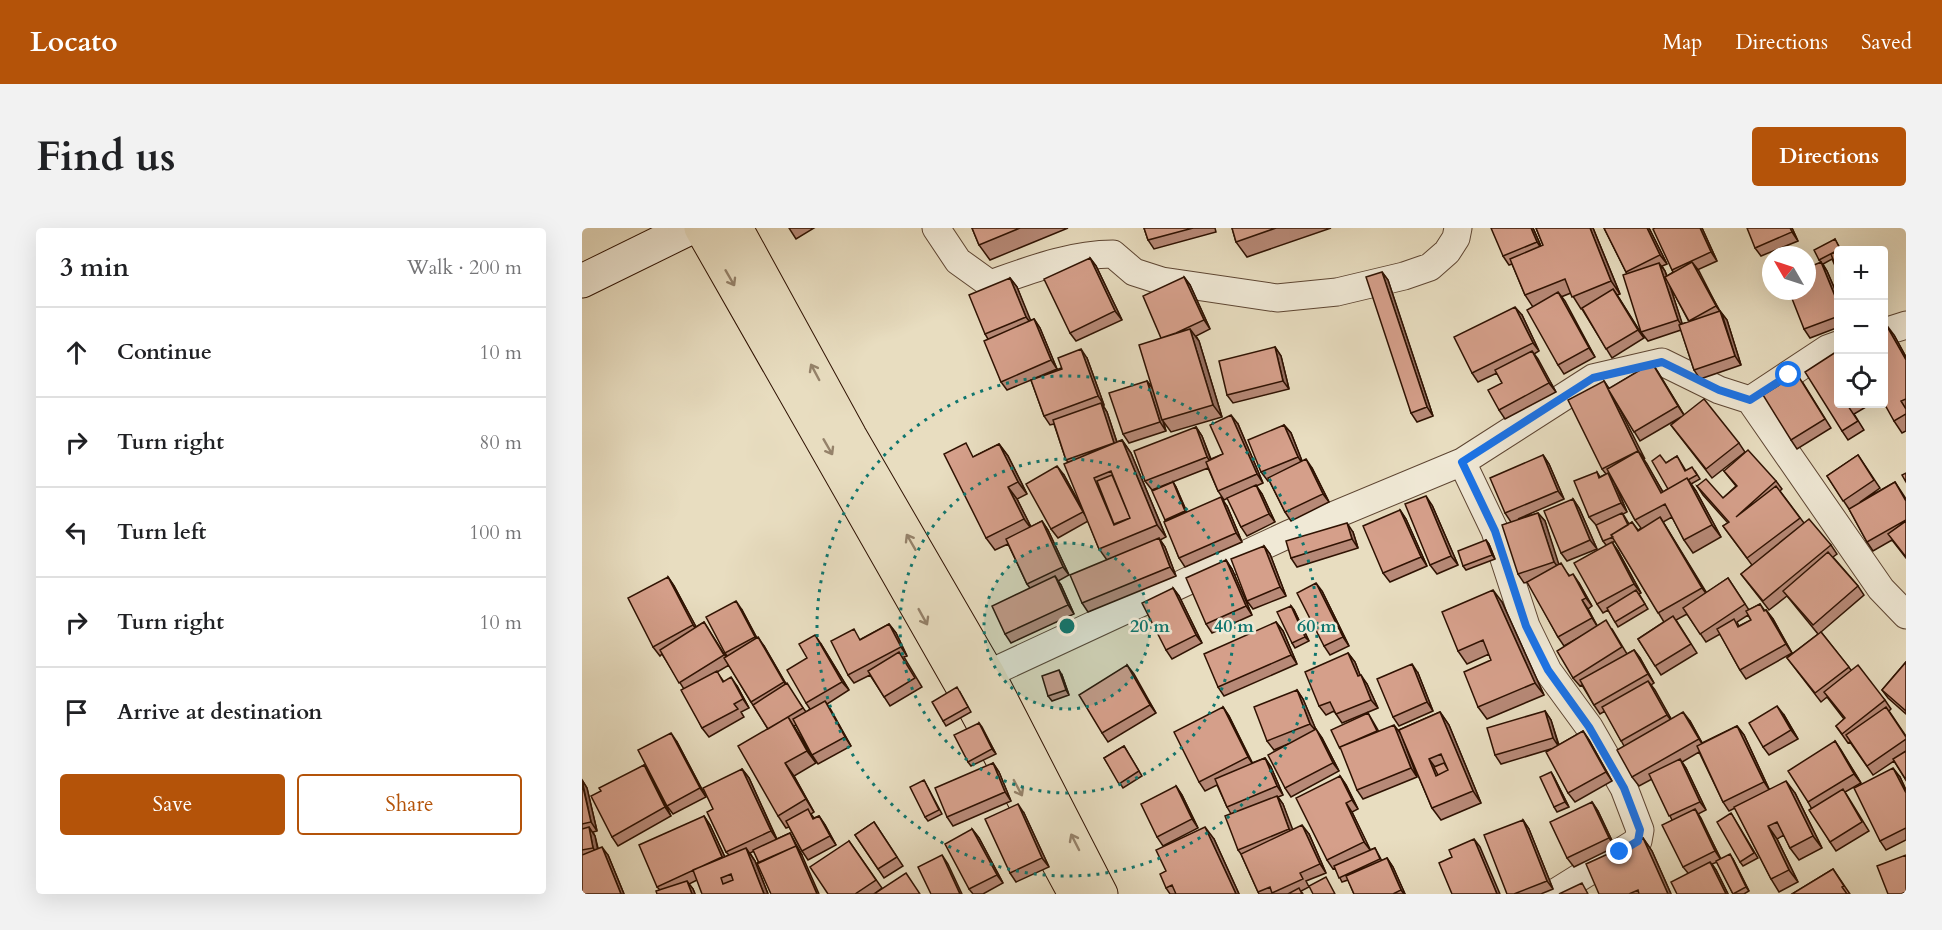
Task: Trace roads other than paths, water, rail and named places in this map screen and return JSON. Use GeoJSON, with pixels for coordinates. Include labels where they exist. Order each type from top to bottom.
{"type":"FeatureCollection","features":[{"type":"Feature","properties":{"kind":"main road"},"geometry":{"type":"LineString","coordinates":[[582,281],[690,228]]}},
{"type":"Feature","properties":{"kind":"main road"},"geometry":{"type":"LineString","coordinates":[[701,228],[974,707],[1075,894]]}},
{"type":"Feature","properties":{"kind":"main road"},"geometry":{"type":"LineString","coordinates":[[736,228],[850,436],[988,674],[1101,894]]}},
{"type":"Feature","properties":{"kind":"street"},"geometry":{"type":"LineString","coordinates":[[936,228],[958,261],[990,284],[1027,271],[1091,254],[1113,254],[1134,272],[1162,281],[1277,298],[1337,292],[1404,276],[1430,267],[1447,252],[1456,238],[1458,228]]}},
{"type":"Feature","properties":{"kind":"street"},"geometry":{"type":"LineString","coordinates":[[1888,331],[1906,325]]}},
{"type":"Feature","properties":{"kind":"street"},"geometry":{"type":"LineString","coordinates":[[1750,400],[1834,347]]}},
{"type":"Feature","properties":{"kind":"street"},"geometry":{"type":"LineString","coordinates":[[988,674],[1288,534],[1462,462],[1593,378],[1662,362],[1719,390],[1750,400],[1881,589],[1906,615]]}},
{"type":"Feature","properties":{"kind":"street"},"geometry":{"type":"LineString","coordinates":[[1462,462],[1495,531],[1526,626],[1548,670],[1589,727],[1624,788],[1640,830],[1638,841],[1553,894]]}}]}
